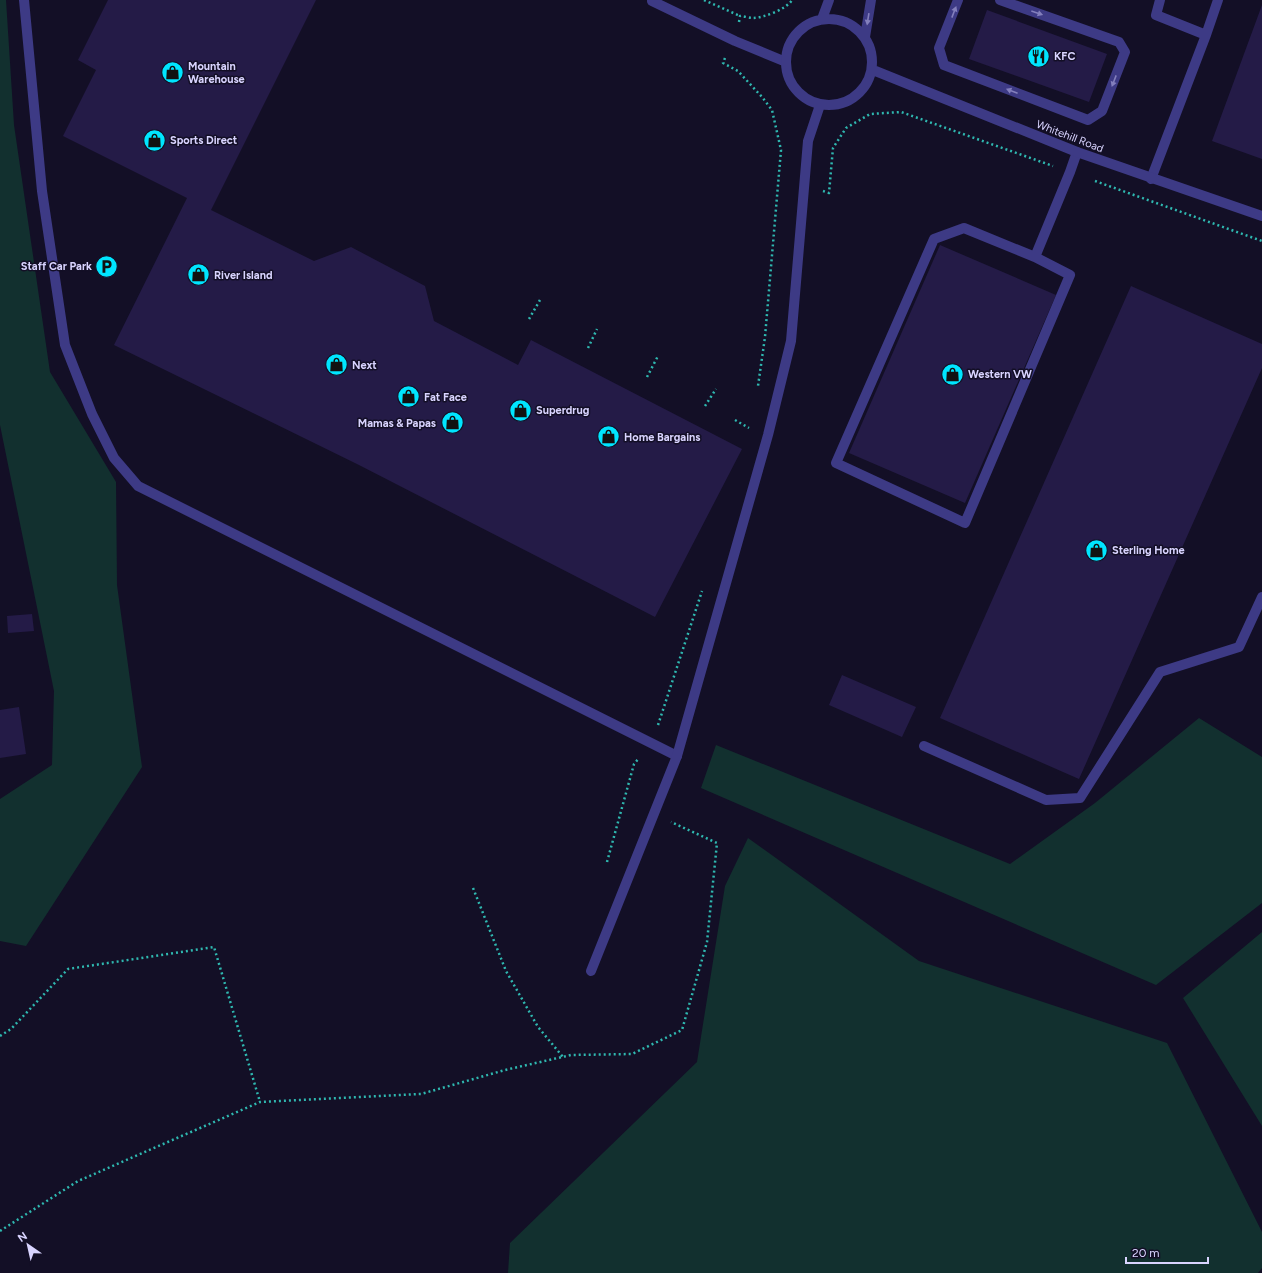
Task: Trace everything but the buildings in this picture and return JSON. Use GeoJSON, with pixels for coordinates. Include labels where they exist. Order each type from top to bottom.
{"type":"FeatureCollection","features":[{"type":"Feature","properties":{"kind":"street"},"geometry":{"type":"LineString","coordinates":[[24,0],[42,191],[65,345],[92,414],[114,458],[138,486],[677,756]]}},
{"type":"Feature","properties":{"kind":"street"},"geometry":{"type":"LineString","coordinates":[[822,19],[829,0]]}},
{"type":"Feature","properties":{"kind":"street"},"geometry":{"type":"LineString","coordinates":[[865,37],[871,0]]}},
{"type":"Feature","properties":{"kind":"street"},"geometry":{"type":"LineString","coordinates":[[958,0],[940,48],[944,65],[1088,120],[1102,111],[1125,52],[1119,42],[1000,0]]}},
{"type":"Feature","properties":{"kind":"street"},"geometry":{"type":"LineString","coordinates":[[1160,0],[1156,15],[1206,35]]}},
{"type":"Feature","properties":{"kind":"street"},"geometry":{"type":"LineString","coordinates":[[1152,179],[1218,0]]}},
{"type":"Feature","properties":{"kind":"street"},"geometry":{"type":"LineString","coordinates":[[652,1],[786,62]]}},
{"type":"Feature","properties":{"kind":"street"},"geometry":{"type":"LineString","coordinates":[[822,19],[835,19],[847,22],[857,28],[871,47],[873,58],[872,70],[868,83],[859,94],[848,102],[834,106],[820,105],[809,101],[796,89],[787,74],[787,50],[792,39],[800,29],[811,22],[822,19]]}},
{"type":"Feature","properties":{"kind":"street","name":"Whitehill Road"},"geometry":{"type":"LineString","coordinates":[[872,70],[1077,152],[1262,216]]}},
{"type":"Feature","properties":{"kind":"street"},"geometry":{"type":"LineString","coordinates":[[591,972],[677,756],[764,452],[791,341],[808,141],[820,105]]}},
{"type":"Feature","properties":{"kind":"street"},"geometry":{"type":"LineString","coordinates":[[1035,257],[1077,152]]}},
{"type":"Feature","properties":{"kind":"street"},"geometry":{"type":"LineString","coordinates":[[964,228],[1035,257],[1070,275],[965,523],[836,463],[934,239],[964,228]]}},
{"type":"Feature","properties":{"kind":"street"},"geometry":{"type":"LineString","coordinates":[[924,746],[1046,800],[1080,798],[1160,672],[1240,647],[1262,597]]}},
{"type":"Feature","properties":{"kind":"path"},"geometry":{"type":"LineString","coordinates":[[704,0],[740,16],[754,18],[772,14],[790,4],[792,0]]}},
{"type":"Feature","properties":{"kind":"path"},"geometry":{"type":"LineString","coordinates":[[740,16],[735,40],[723,63],[738,71],[772,110],[781,150],[765,337],[758,391]]}},
{"type":"Feature","properties":{"kind":"path"},"geometry":{"type":"LineString","coordinates":[[778,180],[829,192],[833,148],[846,128],[870,114],[901,112],[1262,241]]}},
{"type":"Feature","properties":{"kind":"path"},"geometry":{"type":"LineString","coordinates":[[530,319],[540,300]]}},
{"type":"Feature","properties":{"kind":"path"},"geometry":{"type":"LineString","coordinates":[[588,348],[597,329]]}},
{"type":"Feature","properties":{"kind":"path"},"geometry":{"type":"LineString","coordinates":[[647,377],[658,356]]}},
{"type":"Feature","properties":{"kind":"path"},"geometry":{"type":"LineString","coordinates":[[705,406],[716,389]]}},
{"type":"Feature","properties":{"kind":"path"},"geometry":{"type":"LineString","coordinates":[[735,420],[752,429]]}},
{"type":"Feature","properties":{"kind":"path"},"geometry":{"type":"LineString","coordinates":[[607,862],[634,764],[652,744],[703,586]]}},
{"type":"Feature","properties":{"kind":"path"},"geometry":{"type":"LineString","coordinates":[[0,1231],[78,1181],[260,1102],[421,1094],[505,1070],[571,1055],[632,1054],[682,1030],[706,942],[717,843],[654,815]]}},
{"type":"Feature","properties":{"kind":"path"},"geometry":{"type":"LineString","coordinates":[[473,888],[506,971],[538,1027],[563,1057]]}},
{"type":"Feature","properties":{"kind":"path"},"geometry":{"type":"LineString","coordinates":[[0,1036],[11,1029],[68,969],[214,947],[260,1102]]}},
{"type":"Feature","properties":{"kind":"green space"},"geometry":{"type":"Polygon","coordinates":[[[0,0],[6,0],[14,125],[50,372],[116,482],[117,585],[142,767],[26,946],[0,941],[0,799],[52,765],[54,691],[0,425],[0,0]]]}},
{"type":"Feature","properties":{"kind":"green space"},"geometry":{"type":"Polygon","coordinates":[[[1199,718],[1262,757],[1262,903],[1156,985],[701,788],[716,745],[1010,864],[1095,803],[1199,718]]]}},
{"type":"Feature","properties":{"kind":"green space"},"geometry":{"type":"Polygon","coordinates":[[[748,838],[919,961],[1167,1043],[1262,1232],[1262,1268],[1258,1273],[508,1273],[510,1243],[697,1062],[725,886],[748,838]]]}},
{"type":"Feature","properties":{"kind":"green space"},"geometry":{"type":"Polygon","coordinates":[[[1262,932],[1262,1126],[1183,998],[1262,932]]]}},
{"type":"Feature","properties":{"kind":"place","name":"KFC"},"geometry":{"type":"Point","coordinates":[1038,56]}},
{"type":"Feature","properties":{"kind":"place","name":"Mountain Warehouse"},"geometry":{"type":"Point","coordinates":[173,72]}},
{"type":"Feature","properties":{"kind":"place","name":"Sports Direct"},"geometry":{"type":"Point","coordinates":[154,140]}},
{"type":"Feature","properties":{"kind":"place","name":"Staff Car Park"},"geometry":{"type":"Point","coordinates":[107,266]}},
{"type":"Feature","properties":{"kind":"place","name":"River Island"},"geometry":{"type":"Point","coordinates":[199,275]}},
{"type":"Feature","properties":{"kind":"place","name":"Next"},"geometry":{"type":"Point","coordinates":[337,365]}},
{"type":"Feature","properties":{"kind":"place","name":"Western VW"},"geometry":{"type":"Point","coordinates":[953,374]}},
{"type":"Feature","properties":{"kind":"place","name":"Fat Face"},"geometry":{"type":"Point","coordinates":[409,397]}},
{"type":"Feature","properties":{"kind":"place","name":"Superdrug"},"geometry":{"type":"Point","coordinates":[521,410]}},
{"type":"Feature","properties":{"kind":"place","name":"Mamas & Papas"},"geometry":{"type":"Point","coordinates":[452,423]}},
{"type":"Feature","properties":{"kind":"place","name":"Home Bargains"},"geometry":{"type":"Point","coordinates":[608,437]}},
{"type":"Feature","properties":{"kind":"place","name":"Sterling Home"},"geometry":{"type":"Point","coordinates":[1097,550]}}]}
